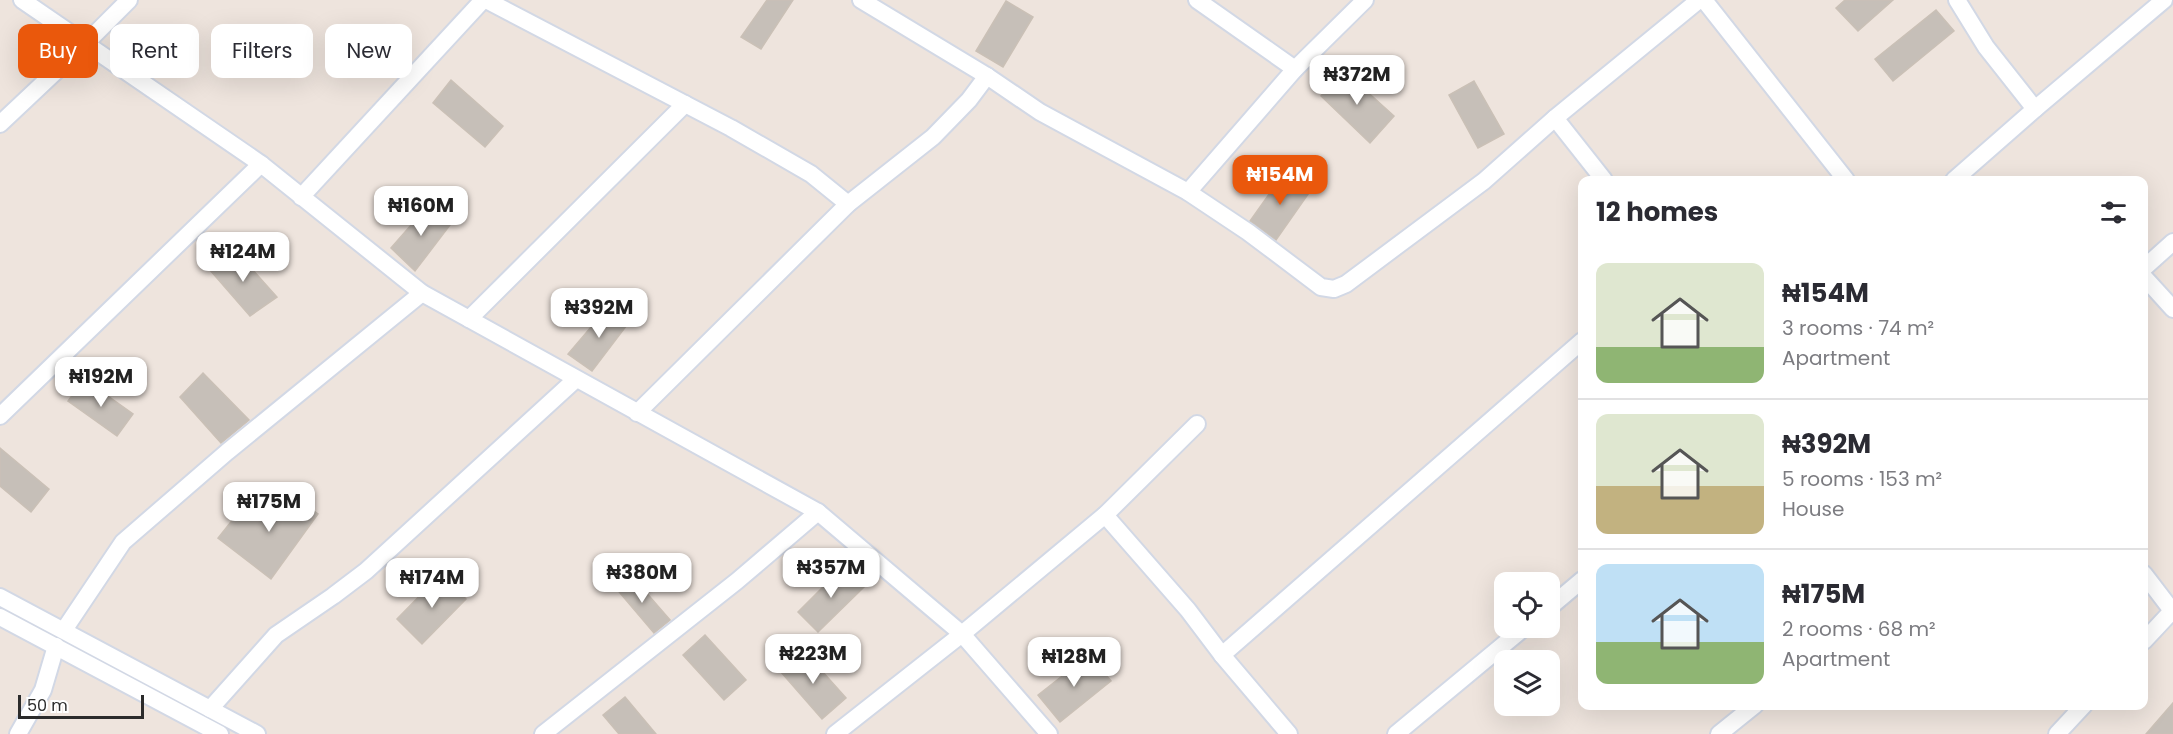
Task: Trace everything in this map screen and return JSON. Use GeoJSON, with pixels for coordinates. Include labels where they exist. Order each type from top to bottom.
{"type":"FeatureCollection","features":[{"type":"Feature","properties":{"kind":"street"},"geometry":{"type":"LineString","coordinates":[[22,0],[58,24]]}},
{"type":"Feature","properties":{"kind":"street"},"geometry":{"type":"LineString","coordinates":[[98,31],[129,0]]}},
{"type":"Feature","properties":{"kind":"street"},"geometry":{"type":"LineString","coordinates":[[301,197],[484,0],[685,104],[811,174],[848,204]]}},
{"type":"Feature","properties":{"kind":"street"},"geometry":{"type":"LineString","coordinates":[[861,0],[987,76],[1040,112],[1188,192],[1248,232],[1321,287],[1334,289],[1346,284],[1484,182],[1555,118],[1702,0],[1843,176]]}},
{"type":"Feature","properties":{"kind":"street"},"geometry":{"type":"LineString","coordinates":[[1197,0],[1296,69]]}},
{"type":"Feature","properties":{"kind":"street"},"geometry":{"type":"LineString","coordinates":[[1188,192],[1296,69],[1365,0]]}},
{"type":"Feature","properties":{"kind":"street"},"geometry":{"type":"LineString","coordinates":[[1957,0],[1986,46],[2035,109]]}},
{"type":"Feature","properties":{"kind":"street"},"geometry":{"type":"LineString","coordinates":[[1959,176],[2164,0]]}},
{"type":"Feature","properties":{"kind":"street"},"geometry":{"type":"LineString","coordinates":[[98,51],[261,164],[422,293],[818,513],[962,634],[1049,734]]}},
{"type":"Feature","properties":{"kind":"street"},"geometry":{"type":"LineString","coordinates":[[637,413],[848,204],[933,137],[969,100],[987,76]]}},
{"type":"Feature","properties":{"kind":"street"},"geometry":{"type":"LineString","coordinates":[[0,124],[49,78]]}},
{"type":"Feature","properties":{"kind":"street"},"geometry":{"type":"LineString","coordinates":[[469,319],[685,104]]}},
{"type":"Feature","properties":{"kind":"street"},"geometry":{"type":"LineString","coordinates":[[1555,118],[1601,176]]}},
{"type":"Feature","properties":{"kind":"street"},"geometry":{"type":"LineString","coordinates":[[0,416],[261,164]]}},
{"type":"Feature","properties":{"kind":"street"},"geometry":{"type":"LineString","coordinates":[[2148,264],[2173,242]]}},
{"type":"Feature","properties":{"kind":"street"},"geometry":{"type":"LineString","coordinates":[[2148,281],[2173,309]]}},
{"type":"Feature","properties":{"kind":"street"},"geometry":{"type":"LineString","coordinates":[[64,630],[123,542],[227,452],[422,293]]}},
{"type":"Feature","properties":{"kind":"street"},"geometry":{"type":"LineString","coordinates":[[1222,655],[1578,344]]}},
{"type":"Feature","properties":{"kind":"street"},"geometry":{"type":"LineString","coordinates":[[210,709],[276,635],[366,571],[576,379]]}},
{"type":"Feature","properties":{"kind":"street"},"geometry":{"type":"LineString","coordinates":[[835,734],[962,634],[1105,514],[1197,424]]}},
{"type":"Feature","properties":{"kind":"street"},"geometry":{"type":"LineString","coordinates":[[543,734],[737,581],[818,513]]}},
{"type":"Feature","properties":{"kind":"street"},"geometry":{"type":"LineString","coordinates":[[1105,514],[1188,609],[1222,655],[1289,734]]}},
{"type":"Feature","properties":{"kind":"street"},"geometry":{"type":"LineString","coordinates":[[2148,579],[2172,612],[2148,637]]}},
{"type":"Feature","properties":{"kind":"street"},"geometry":{"type":"LineString","coordinates":[[1560,599],[1578,583]]}},
{"type":"Feature","properties":{"kind":"street"},"geometry":{"type":"LineString","coordinates":[[0,597],[257,734]]}},
{"type":"Feature","properties":{"kind":"street"},"geometry":{"type":"LineString","coordinates":[[0,617],[220,734]]}},
{"type":"Feature","properties":{"kind":"street"},"geometry":{"type":"LineString","coordinates":[[1396,734],[1513,638]]}},
{"type":"Feature","properties":{"kind":"street"},"geometry":{"type":"LineString","coordinates":[[18,734],[43,690],[56,646]]}},
{"type":"Feature","properties":{"kind":"street"},"geometry":{"type":"LineString","coordinates":[[1719,734],[1749,710]]}},
{"type":"Feature","properties":{"kind":"street"},"geometry":{"type":"LineString","coordinates":[[2057,734],[2079,710]]}},
{"type":"Feature","properties":{"kind":"building"},"geometry":{"type":"Polygon","coordinates":[[[767,0],[793,0],[761,49],[741,37],[767,0]]]}},
{"type":"Feature","properties":{"kind":"building"},"geometry":{"type":"Polygon","coordinates":[[[1845,0],[1893,0],[1858,31],[1836,8],[1845,0]]]}},
{"type":"Feature","properties":{"kind":"building"},"geometry":{"type":"Polygon","coordinates":[[[1006,1],[1033,17],[1003,67],[976,51],[1006,1]]]}},
{"type":"Feature","properties":{"kind":"building"},"geometry":{"type":"Polygon","coordinates":[[[1936,10],[1954,31],[1893,81],[1875,59],[1936,10]]]}},
{"type":"Feature","properties":{"kind":"building"},"geometry":{"type":"Polygon","coordinates":[[[1342,69],[1394,116],[1370,143],[1321,96],[1342,69]]]}},
{"type":"Feature","properties":{"kind":"building"},"geometry":{"type":"Polygon","coordinates":[[[451,80],[503,126],[485,147],[433,103],[451,80]]]}},
{"type":"Feature","properties":{"kind":"building"},"geometry":{"type":"Polygon","coordinates":[[[1474,81],[1504,134],[1478,148],[1449,95],[1474,81]]]}},
{"type":"Feature","properties":{"kind":"building"},"geometry":{"type":"Polygon","coordinates":[[[1284,173],[1311,190],[1276,240],[1250,221],[1284,173]]]}},
{"type":"Feature","properties":{"kind":"building"},"geometry":{"type":"Polygon","coordinates":[[[427,207],[453,221],[415,271],[391,248],[427,207]]]}},
{"type":"Feature","properties":{"kind":"building"},"geometry":{"type":"Polygon","coordinates":[[[234,249],[277,297],[250,316],[210,270],[234,249]]]}},
{"type":"Feature","properties":{"kind":"building"},"geometry":{"type":"Polygon","coordinates":[[[609,306],[630,321],[592,371],[568,354],[609,306]]]}},
{"type":"Feature","properties":{"kind":"building"},"geometry":{"type":"Polygon","coordinates":[[[203,373],[249,420],[221,443],[180,397],[203,373]]]}},
{"type":"Feature","properties":{"kind":"building"},"geometry":{"type":"Polygon","coordinates":[[[84,379],[133,414],[117,436],[68,401],[84,379]]]}},
{"type":"Feature","properties":{"kind":"building"},"geometry":{"type":"Polygon","coordinates":[[[0,448],[49,489],[31,512],[0,486],[0,448]]]}},
{"type":"Feature","properties":{"kind":"building"},"geometry":{"type":"Polygon","coordinates":[[[282,488],[318,514],[271,579],[218,538],[242,508],[258,521],[282,488]]]}},
{"type":"Feature","properties":{"kind":"building"},"geometry":{"type":"Polygon","coordinates":[[[844,566],[865,586],[818,632],[798,612],[844,566]]]}},
{"type":"Feature","properties":{"kind":"building"},"geometry":{"type":"Polygon","coordinates":[[[441,574],[466,599],[422,644],[397,619],[441,574]]]}},
{"type":"Feature","properties":{"kind":"building"},"geometry":{"type":"Polygon","coordinates":[[[630,574],[670,620],[654,633],[615,587],[630,574]]]}},
{"type":"Feature","properties":{"kind":"building"},"geometry":{"type":"Polygon","coordinates":[[[705,635],[746,680],[724,700],[683,655],[705,635]]]}},
{"type":"Feature","properties":{"kind":"building"},"geometry":{"type":"Polygon","coordinates":[[[804,651],[846,698],[822,719],[781,672],[804,651]]]}},
{"type":"Feature","properties":{"kind":"building"},"geometry":{"type":"Polygon","coordinates":[[[1089,655],[1111,681],[1060,722],[1038,695],[1089,655]]]}},
{"type":"Feature","properties":{"kind":"building"},"geometry":{"type":"Polygon","coordinates":[[[625,697],[656,734],[619,734],[603,715],[625,697]]]}},
{"type":"Feature","properties":{"kind":"building"},"geometry":{"type":"Polygon","coordinates":[[[2173,703],[2173,734],[2146,734],[2173,703]]]}}]}
